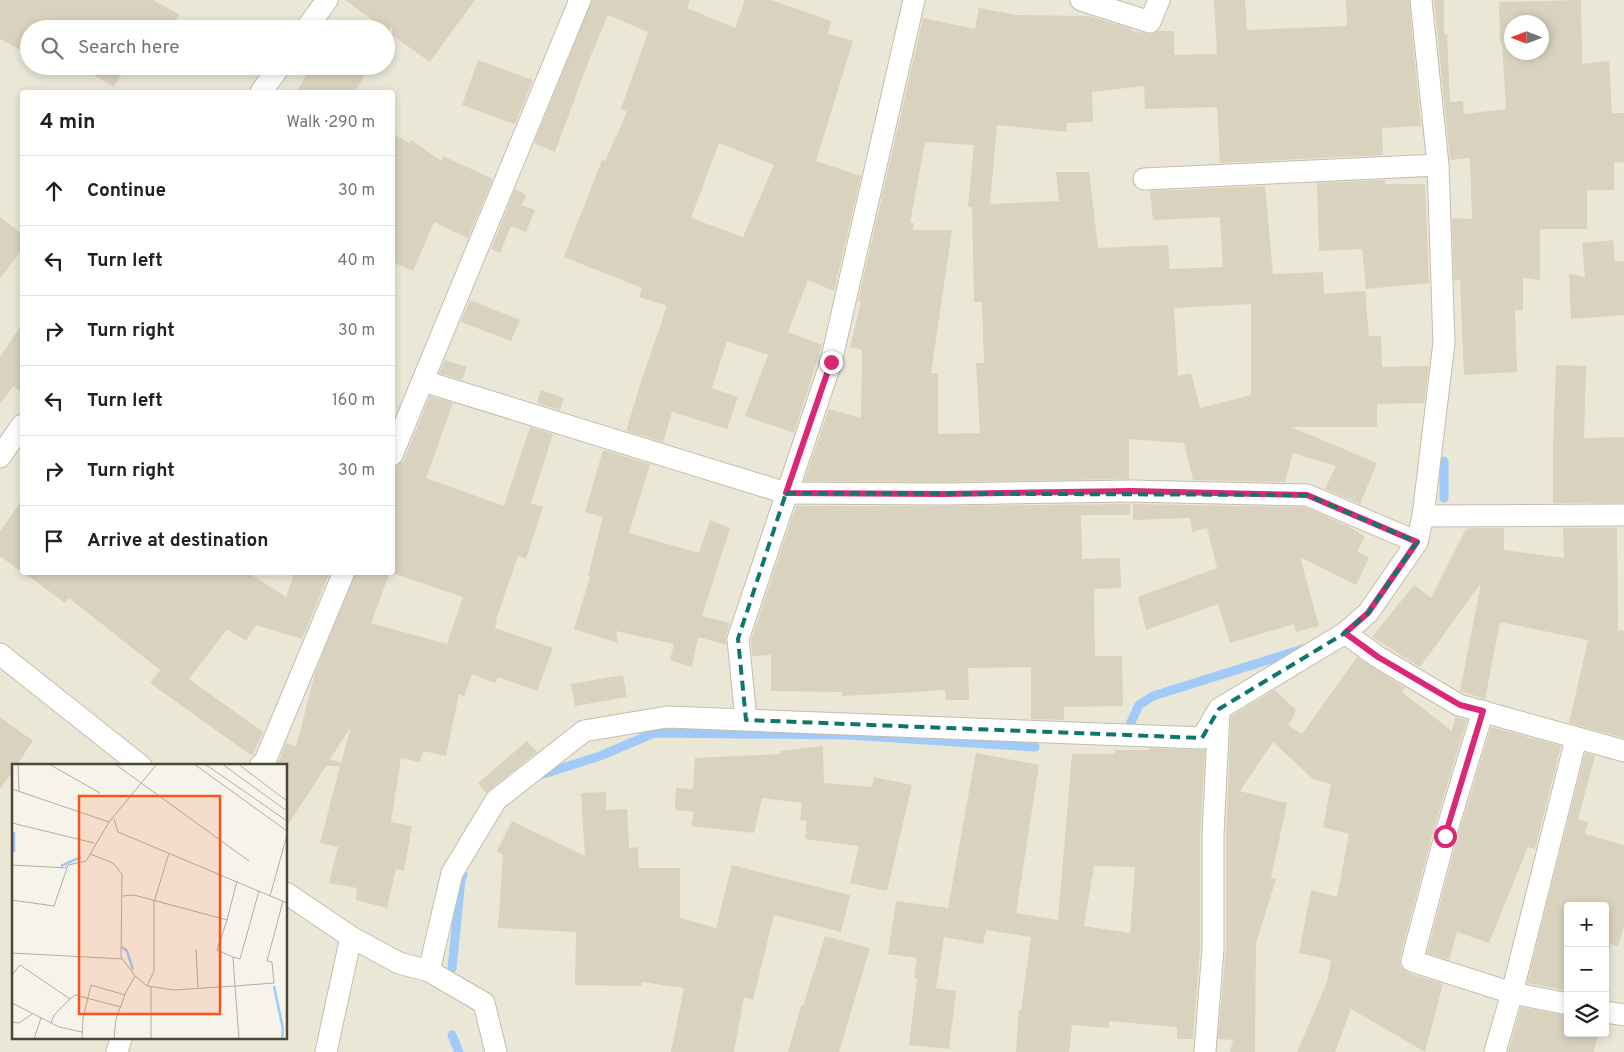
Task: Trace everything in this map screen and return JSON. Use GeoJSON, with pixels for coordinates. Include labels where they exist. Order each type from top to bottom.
{"type":"FeatureCollection","features":[{"type":"Feature","properties":{"kind":"street"},"geometry":{"type":"LineString","coordinates":[[313,20],[327,0]]}},
{"type":"Feature","properties":{"kind":"street"},"geometry":{"type":"LineString","coordinates":[[395,448],[580,0]]}},
{"type":"Feature","properties":{"kind":"street"},"geometry":{"type":"LineString","coordinates":[[746,720],[738,639],[831,362],[914,0]]}},
{"type":"Feature","properties":{"kind":"street"},"geometry":{"type":"LineString","coordinates":[[1081,0],[1150,22],[1159,0]]}},
{"type":"Feature","properties":{"kind":"street"},"geometry":{"type":"LineString","coordinates":[[429,971],[452,873],[496,800],[584,731],[668,717],[1202,738],[1219,709],[1345,633],[1368,613],[1417,542],[1424,516],[1444,343],[1438,166],[1421,0]]}},
{"type":"Feature","properties":{"kind":"street"},"geometry":{"type":"LineString","coordinates":[[262,90],[273,75]]}},
{"type":"Feature","properties":{"kind":"street"},"geometry":{"type":"LineString","coordinates":[[1144,179],[1438,166]]}},
{"type":"Feature","properties":{"kind":"street"},"geometry":{"type":"LineString","coordinates":[[423,381],[786,493],[944,494],[1131,491],[1307,495],[1417,542]]}},
{"type":"Feature","properties":{"kind":"street"},"geometry":{"type":"LineString","coordinates":[[0,457],[20,429]]}},
{"type":"Feature","properties":{"kind":"street"},"geometry":{"type":"LineString","coordinates":[[1424,516],[1624,515]]}},
{"type":"Feature","properties":{"kind":"street"},"geometry":{"type":"LineString","coordinates":[[262,764],[265,762],[343,575]]}},
{"type":"Feature","properties":{"kind":"street"},"geometry":{"type":"LineString","coordinates":[[1345,633],[1378,657],[1460,705],[1624,751]]}},
{"type":"Feature","properties":{"kind":"street"},"geometry":{"type":"LineString","coordinates":[[0,654],[138,764]]}},
{"type":"Feature","properties":{"kind":"street"},"geometry":{"type":"LineString","coordinates":[[1206,1052],[1213,948],[1213,834],[1219,709]]}},
{"type":"Feature","properties":{"kind":"street"},"geometry":{"type":"LineString","coordinates":[[1483,711],[1445,836],[1412,961],[1512,993],[1564,1003]]}},
{"type":"Feature","properties":{"kind":"street"},"geometry":{"type":"LineString","coordinates":[[1495,1052],[1512,993],[1576,738]]}},
{"type":"Feature","properties":{"kind":"street"},"geometry":{"type":"LineString","coordinates":[[288,895],[351,937],[399,963],[429,971],[484,1003],[496,1052]]}},
{"type":"Feature","properties":{"kind":"street"},"geometry":{"type":"LineString","coordinates":[[326,1052],[351,937]]}},
{"type":"Feature","properties":{"kind":"street"},"geometry":{"type":"LineString","coordinates":[[1609,1013],[1624,1015]]}},
{"type":"Feature","properties":{"kind":"street"},"geometry":{"type":"LineString","coordinates":[[116,1052],[120,1040]]}},
{"type":"Feature","properties":{"kind":"highlighted area"},"geometry":{"type":"Polygon","coordinates":[[[786,493],[1307,495],[1417,542],[1368,613],[1345,633],[1219,709],[1202,738],[746,720],[738,639],[786,493]]]}},
{"type":"Feature","properties":{"kind":"shaded area"},"geometry":{"type":"Polygon","coordinates":[[[0,0],[1624,0],[1624,1052],[0,1052],[0,0]]]}},
{"type":"Feature","properties":{"kind":"building"},"geometry":{"type":"Polygon","coordinates":[[[0,0],[153,0],[179,14],[176,20],[20,20],[20,50],[0,39],[0,0]]]}},
{"type":"Feature","properties":{"kind":"building"},"geometry":{"type":"Polygon","coordinates":[[[345,0],[475,0],[430,62],[395,37],[395,20],[372,20],[345,0]]]}},
{"type":"Feature","properties":{"kind":"building"},"geometry":{"type":"Polygon","coordinates":[[[592,0],[690,0],[687,8],[735,28],[745,0],[771,0],[831,21],[828,34],[853,41],[816,161],[861,176],[834,291],[808,280],[788,332],[822,345],[794,433],[745,416],[768,355],[727,341],[712,388],[738,397],[727,429],[672,412],[663,442],[626,431],[667,306],[639,297],[642,288],[564,257],[602,160],[605,161],[627,112],[621,109],[648,32],[608,15],[555,152],[534,143],[592,0]],[[719,143],[691,218],[743,237],[774,165],[719,143]]]}},
{"type":"Feature","properties":{"kind":"building"},"geometry":{"type":"Polygon","coordinates":[[[1214,0],[1245,0],[1247,30],[1347,26],[1346,0],[1409,0],[1421,126],[1382,128],[1383,155],[1220,163],[1217,107],[1145,109],[1144,86],[1092,92],[1093,122],[1066,123],[1067,132],[997,125],[990,204],[1059,201],[1056,172],[1089,172],[1098,248],[1168,245],[1170,269],[1223,267],[1220,217],[1153,220],[1150,191],[1265,186],[1273,274],[1323,272],[1324,294],[1365,291],[1369,336],[1381,336],[1382,367],[1429,366],[1424,403],[1377,404],[1377,427],[1291,427],[1377,463],[1360,504],[1325,489],[1336,466],[1293,453],[1285,482],[1193,480],[1184,443],[1129,439],[1129,479],[944,482],[804,481],[829,409],[861,418],[862,350],[850,347],[861,302],[858,301],[923,18],[975,29],[979,8],[1017,15],[1089,16],[1132,29],[1131,31],[1152,34],[1158,31],[1174,31],[1174,55],[1217,54],[1214,0]],[[925,142],[910,223],[914,223],[913,230],[952,230],[931,373],[938,373],[938,434],[980,433],[976,363],[984,363],[982,302],[974,302],[972,207],[968,207],[974,145],[925,142]],[[1251,304],[1174,308],[1178,376],[1191,373],[1200,408],[1251,395],[1251,304]]]}},
{"type":"Feature","properties":{"kind":"building"},"geometry":{"type":"Polygon","coordinates":[[[1434,0],[1444,0],[1444,34],[1447,34],[1450,102],[1463,101],[1464,114],[1506,109],[1502,43],[1500,42],[1499,2],[1581,0],[1582,64],[1609,61],[1612,113],[1624,113],[1624,162],[1614,163],[1614,190],[1587,190],[1587,229],[1540,229],[1540,280],[1523,278],[1523,310],[1515,310],[1517,372],[1464,375],[1460,280],[1454,281],[1452,218],[1472,219],[1470,158],[1450,160],[1434,0]]]}},
{"type":"Feature","properties":{"kind":"building"},"geometry":{"type":"Polygon","coordinates":[[[478,60],[533,80],[515,124],[462,105],[478,60]]]}},
{"type":"Feature","properties":{"kind":"building"},"geometry":{"type":"Polygon","coordinates":[[[94,75],[121,75],[114,87],[94,75]]]}},
{"type":"Feature","properties":{"kind":"building"},"geometry":{"type":"Polygon","coordinates":[[[306,75],[365,75],[356,90],[298,90],[306,75]]]}},
{"type":"Feature","properties":{"kind":"building"},"geometry":{"type":"Polygon","coordinates":[[[395,135],[409,143],[411,140],[441,161],[443,156],[493,179],[468,238],[434,222],[413,271],[395,263],[395,135]]]}},
{"type":"Feature","properties":{"kind":"building"},"geometry":{"type":"Polygon","coordinates":[[[1385,180],[1385,184],[1425,184],[1429,283],[1366,289],[1362,249],[1319,251],[1317,183],[1385,180]]]}},
{"type":"Feature","properties":{"kind":"building"},"geometry":{"type":"Polygon","coordinates":[[[515,189],[526,195],[522,205],[535,210],[526,232],[511,226],[500,253],[491,249],[515,189]]]}},
{"type":"Feature","properties":{"kind":"building"},"geometry":{"type":"Polygon","coordinates":[[[0,217],[20,232],[20,252],[0,279],[0,217]]]}},
{"type":"Feature","properties":{"kind":"building"},"geometry":{"type":"Polygon","coordinates":[[[1613,240],[1615,262],[1624,261],[1624,315],[1571,319],[1569,274],[1585,277],[1582,243],[1613,240]]]}},
{"type":"Feature","properties":{"kind":"building"},"geometry":{"type":"Polygon","coordinates":[[[470,300],[520,320],[511,341],[461,322],[470,300]]]}},
{"type":"Feature","properties":{"kind":"building"},"geometry":{"type":"Polygon","coordinates":[[[20,327],[20,391],[13,386],[0,404],[0,357],[20,327]]]}},
{"type":"Feature","properties":{"kind":"building"},"geometry":{"type":"Polygon","coordinates":[[[445,360],[467,367],[462,380],[439,373],[445,360]]]}},
{"type":"Feature","properties":{"kind":"building"},"geometry":{"type":"Polygon","coordinates":[[[1556,365],[1586,366],[1584,438],[1624,437],[1624,503],[1553,503],[1556,365]]]}},
{"type":"Feature","properties":{"kind":"building"},"geometry":{"type":"Polygon","coordinates":[[[541,390],[564,398],[560,410],[537,403],[541,390]]]}},
{"type":"Feature","properties":{"kind":"building"},"geometry":{"type":"Polygon","coordinates":[[[430,396],[453,403],[426,478],[504,506],[530,427],[553,434],[531,503],[543,507],[526,559],[518,556],[495,628],[553,648],[537,691],[498,677],[495,683],[472,674],[464,696],[459,694],[446,756],[423,751],[420,762],[401,758],[391,822],[412,826],[404,871],[396,869],[387,908],[356,900],[357,888],[329,883],[338,847],[320,843],[340,766],[326,766],[288,825],[288,764],[278,764],[286,743],[296,747],[315,673],[355,575],[389,575],[371,623],[447,644],[463,597],[395,574],[395,466],[404,460],[430,396]],[[351,727],[330,759],[341,763],[351,727]]]}},
{"type":"Feature","properties":{"kind":"building"},"geometry":{"type":"Polygon","coordinates":[[[603,450],[650,464],[629,533],[699,553],[710,520],[730,528],[702,616],[730,623],[726,635],[726,645],[698,637],[692,667],[670,660],[674,644],[616,631],[618,643],[574,629],[590,577],[588,576],[603,517],[585,512],[603,450]]]}},
{"type":"Feature","properties":{"kind":"building"},"geometry":{"type":"Polygon","coordinates":[[[20,503],[20,571],[0,556],[0,531],[20,503]]]}},
{"type":"Feature","properties":{"kind":"building"},"geometry":{"type":"Polygon","coordinates":[[[1130,504],[1130,515],[1081,515],[1082,559],[1120,558],[1121,588],[1094,589],[1095,656],[1122,656],[1123,706],[1064,707],[1064,720],[1031,719],[1031,667],[968,668],[969,700],[946,700],[945,690],[842,696],[842,692],[771,691],[771,655],[752,656],[751,640],[796,506],[1130,504]]]}},
{"type":"Feature","properties":{"kind":"building"},"geometry":{"type":"Polygon","coordinates":[[[1133,504],[1304,507],[1350,527],[1365,537],[1357,551],[1369,558],[1356,585],[1300,557],[1319,626],[1296,632],[1294,624],[1230,643],[1218,604],[1146,630],[1138,597],[1217,568],[1207,528],[1192,532],[1190,518],[1133,520],[1133,504]]]}},
{"type":"Feature","properties":{"kind":"building"},"geometry":{"type":"Polygon","coordinates":[[[1504,528],[1504,550],[1564,558],[1563,528],[1617,528],[1618,630],[1624,631],[1624,738],[1569,723],[1588,640],[1500,622],[1485,699],[1460,691],[1481,583],[1420,667],[1372,637],[1414,585],[1431,598],[1466,529],[1504,528]]]}},
{"type":"Feature","properties":{"kind":"building"},"geometry":{"type":"Polygon","coordinates":[[[27,575],[252,575],[286,597],[294,575],[329,575],[302,639],[256,625],[246,641],[227,629],[189,679],[263,732],[252,756],[150,683],[160,670],[69,598],[65,603],[27,575]]]}},
{"type":"Feature","properties":{"kind":"building"},"geometry":{"type":"Polygon","coordinates":[[[1357,657],[1405,688],[1402,692],[1452,731],[1455,717],[1467,720],[1433,832],[1400,958],[1400,964],[1408,973],[1443,984],[1425,1052],[1351,1009],[1335,1052],[1297,1052],[1327,982],[1331,960],[1299,953],[1311,890],[1337,897],[1349,834],[1323,827],[1331,784],[1313,779],[1273,742],[1240,791],[1287,803],[1271,878],[1276,879],[1256,943],[1255,1052],[1230,1052],[1233,1040],[1218,1039],[1226,948],[1226,834],[1231,716],[1275,690],[1296,710],[1289,726],[1302,734],[1357,657]]]}},
{"type":"Feature","properties":{"kind":"building"},"geometry":{"type":"Polygon","coordinates":[[[623,675],[627,697],[575,706],[571,684],[623,675]]]}},
{"type":"Feature","properties":{"kind":"building"},"geometry":{"type":"Polygon","coordinates":[[[0,717],[33,741],[17,764],[12,764],[12,773],[0,789],[0,717]]]}},
{"type":"Feature","properties":{"kind":"building"},"geometry":{"type":"Polygon","coordinates":[[[1491,727],[1561,746],[1535,849],[1528,847],[1489,943],[1457,932],[1449,960],[1427,953],[1457,839],[1491,727]]]}},
{"type":"Feature","properties":{"kind":"building"},"geometry":{"type":"Polygon","coordinates":[[[527,741],[537,752],[486,793],[478,783],[527,741]]]}},
{"type":"Feature","properties":{"kind":"building"},"geometry":{"type":"Polygon","coordinates":[[[823,746],[824,783],[872,787],[874,777],[912,785],[887,891],[850,883],[859,846],[805,839],[807,821],[800,820],[802,803],[762,798],[754,833],[691,826],[694,812],[675,810],[676,788],[693,789],[695,758],[781,754],[781,751],[823,746]]]}},
{"type":"Feature","properties":{"kind":"building"},"geometry":{"type":"Polygon","coordinates":[[[1150,748],[1205,750],[1200,834],[1200,948],[1193,1039],[1177,1039],[1177,1027],[1109,1021],[1109,1028],[1072,1025],[1069,1052],[1016,1052],[1019,1010],[1021,1010],[1031,937],[986,930],[983,944],[944,937],[936,988],[956,991],[949,1049],[909,1045],[917,978],[914,978],[917,958],[888,954],[896,901],[948,908],[976,753],[1039,765],[1016,913],[1058,920],[1072,754],[1115,754],[1115,750],[1150,750],[1150,748]],[[1094,866],[1084,926],[1130,933],[1135,867],[1094,866]]]}},
{"type":"Feature","properties":{"kind":"building"},"geometry":{"type":"Polygon","coordinates":[[[1585,753],[1595,756],[1578,819],[1588,822],[1585,834],[1624,845],[1624,926],[1618,946],[1611,944],[1609,950],[1609,902],[1564,902],[1564,990],[1527,983],[1585,753]]]}},
{"type":"Feature","properties":{"kind":"building"},"geometry":{"type":"Polygon","coordinates":[[[606,792],[606,810],[627,809],[629,848],[638,847],[639,868],[680,868],[680,918],[716,928],[732,865],[850,895],[841,932],[774,915],[753,1000],[744,997],[734,1052],[671,1052],[684,988],[642,982],[641,986],[575,985],[576,932],[498,928],[503,855],[497,851],[512,821],[585,856],[581,793],[606,792]]]}},
{"type":"Feature","properties":{"kind":"building"},"geometry":{"type":"Polygon","coordinates":[[[825,936],[870,948],[839,1052],[788,1052],[801,1006],[803,1006],[825,936]]]}},
{"type":"Feature","properties":{"kind":"building"},"geometry":{"type":"Polygon","coordinates":[[[1521,1007],[1564,1015],[1564,1037],[1597,1037],[1594,1052],[1508,1052],[1521,1007]]]}},
{"type":"Feature","properties":{"kind":"waterway"},"geometry":{"type":"LineString","coordinates":[[1444,461],[1444,498]]}},
{"type":"Feature","properties":{"kind":"waterway"},"geometry":{"type":"LineString","coordinates":[[1125,735],[1139,705],[1153,696],[1303,649]]}},
{"type":"Feature","properties":{"kind":"waterway"},"geometry":{"type":"LineString","coordinates":[[537,776],[600,756],[654,733],[848,735],[1035,747]]}},
{"type":"Feature","properties":{"kind":"waterway"},"geometry":{"type":"LineString","coordinates":[[452,968],[461,879],[463,875]]}},
{"type":"Feature","properties":{"kind":"waterway"},"geometry":{"type":"LineString","coordinates":[[452,1035],[459,1052]]}},
{"type":"Feature","properties":{"kind":"route"},"geometry":{"type":"LineString","coordinates":[[831,362],[786,493],[944,494],[1131,491],[1307,495],[1417,542],[1368,613],[1345,633],[1378,657],[1460,705],[1483,711],[1445,836]]}}]}
